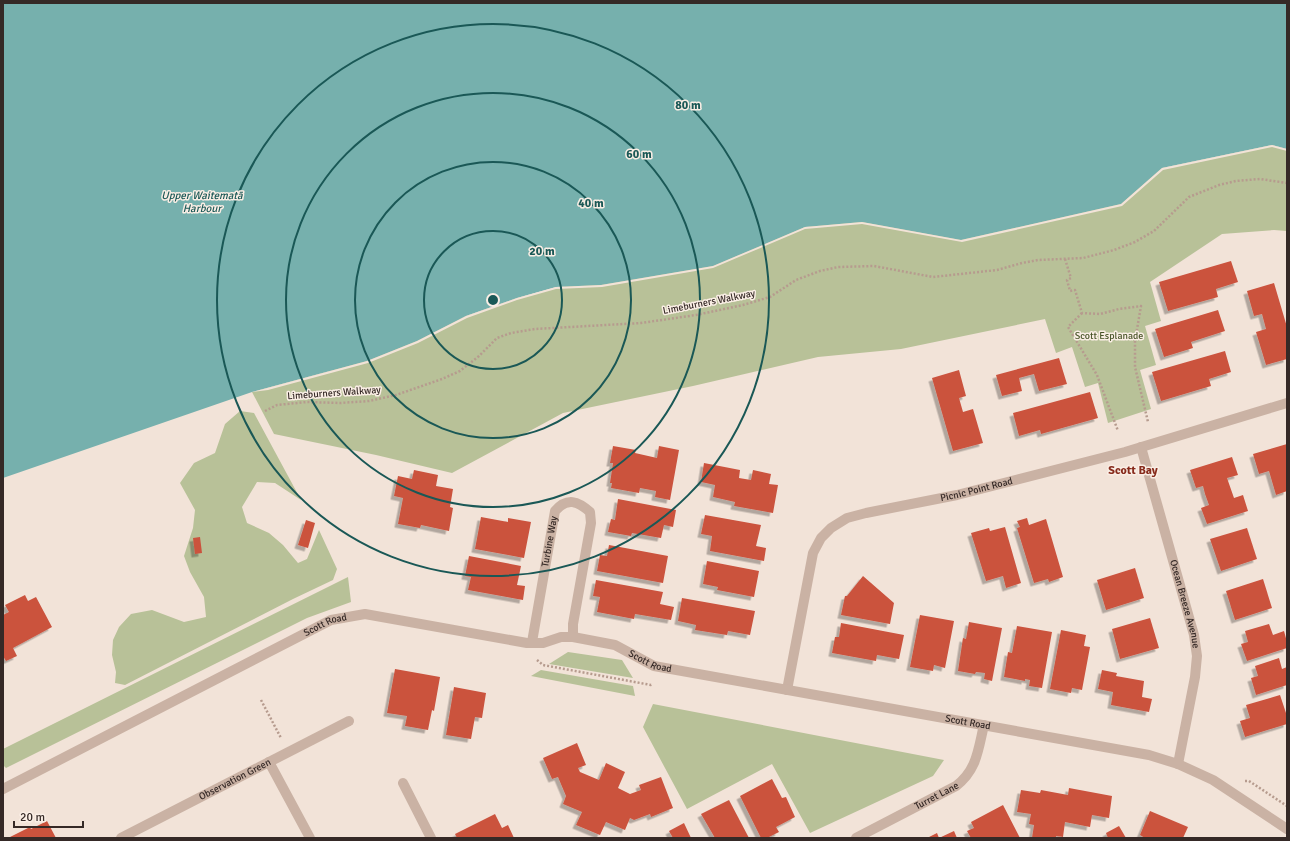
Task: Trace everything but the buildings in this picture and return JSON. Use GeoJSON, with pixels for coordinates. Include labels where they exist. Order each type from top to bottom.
{"type":"FeatureCollection","features":[{"type":"Feature","properties":{"kind":"street","name":"Picnic Point Road"},"geometry":{"type":"LineString","coordinates":[[787,690],[813,553],[821,538],[831,528],[847,518],[957,495],[1125,452],[1287,403]]}},
{"type":"Feature","properties":{"kind":"street","name":"Ocean Breeze Avenue"},"geometry":{"type":"LineString","coordinates":[[1142,447],[1192,628],[1197,656],[1195,677],[1178,764]]}},
{"type":"Feature","properties":{"kind":"street","name":"Turbine Way"},"geometry":{"type":"LineString","coordinates":[[532,642],[555,511],[560,504],[566,502],[583,506],[590,512],[591,523],[573,624],[573,637]]}},
{"type":"Feature","properties":{"kind":"street","name":"Scott Road"},"geometry":{"type":"LineString","coordinates":[[3,789],[331,620],[365,614],[527,643],[543,643],[562,637],[573,637],[615,645],[654,666],[1149,756],[1178,764],[1218,783],[1287,829]]}},
{"type":"Feature","properties":{"kind":"street","name":"Observation Green"},"geometry":{"type":"LineString","coordinates":[[121,838],[349,721]]}},
{"type":"Feature","properties":{"kind":"street","name":"Turret Lane"},"geometry":{"type":"LineString","coordinates":[[856,838],[956,786],[962,781],[973,768],[984,725]]}},
{"type":"Feature","properties":{"kind":"street"},"geometry":{"type":"LineString","coordinates":[[269,762],[310,838]]}},
{"type":"Feature","properties":{"kind":"street"},"geometry":{"type":"LineString","coordinates":[[403,783],[431,838]]}},
{"type":"Feature","properties":{"kind":"path","name":"Limeburners Walkway"},"geometry":{"type":"LineString","coordinates":[[266,411],[277,405],[307,402],[340,403],[369,401],[396,395],[442,380],[460,371],[479,356],[497,338],[511,333],[535,329],[641,323],[696,315],[743,305],[770,297],[796,280],[838,266],[874,266],[933,278],[997,270],[1038,260],[1083,258],[1114,250],[1135,242],[1154,231],[1189,197],[1219,185],[1236,181],[1260,179],[1287,183]]}},
{"type":"Feature","properties":{"kind":"path"},"geometry":{"type":"LineString","coordinates":[[1065,259],[1071,278],[1067,280],[1070,291],[1075,290],[1082,313]]}},
{"type":"Feature","properties":{"kind":"path"},"geometry":{"type":"LineString","coordinates":[[1118,431],[1097,375],[1068,327],[1082,313],[1100,314],[1119,309],[1141,306],[1134,341],[1135,367],[1148,422]]}},
{"type":"Feature","properties":{"kind":"path"},"geometry":{"type":"LineString","coordinates":[[543,665],[651,685],[659,682]]}},
{"type":"Feature","properties":{"kind":"path"},"geometry":{"type":"LineString","coordinates":[[261,700],[281,738]]}},
{"type":"Feature","properties":{"kind":"green space","name":"Scott Esplanade"},"geometry":{"type":"Polygon","coordinates":[[[1272,145],[1287,149],[1287,231],[1274,230],[1222,234],[1150,282],[1161,321],[1145,326],[1156,365],[1140,370],[1151,409],[1108,423],[1098,383],[1085,387],[1072,347],[1056,353],[1045,319],[901,349],[818,357],[693,386],[563,413],[452,473],[376,455],[274,434],[252,392],[329,371],[466,316],[517,298],[805,227],[1162,168],[1272,145]]]}},
{"type":"Feature","properties":{"kind":"green space"},"geometry":{"type":"Polygon","coordinates":[[[240,411],[254,413],[301,500],[275,483],[257,482],[242,507],[247,523],[269,533],[283,545],[298,563],[307,559],[319,530],[337,569],[333,580],[125,685],[115,683],[116,672],[112,655],[113,640],[119,627],[131,614],[152,610],[184,622],[206,617],[204,597],[190,572],[184,556],[193,528],[195,510],[180,483],[194,463],[215,453],[225,424],[240,411]]]}},
{"type":"Feature","properties":{"kind":"green space"},"geometry":{"type":"Polygon","coordinates":[[[348,577],[351,602],[307,618],[6,768],[3,765],[3,749],[348,577]]]}},
{"type":"Feature","properties":{"kind":"green space"},"geometry":{"type":"Polygon","coordinates":[[[568,652],[622,660],[633,678],[549,664],[568,652]]]}},
{"type":"Feature","properties":{"kind":"green space"},"geometry":{"type":"Polygon","coordinates":[[[541,670],[633,686],[635,696],[531,676],[541,670]]]}},
{"type":"Feature","properties":{"kind":"green space"},"geometry":{"type":"Polygon","coordinates":[[[653,704],[944,760],[933,776],[810,833],[772,764],[687,809],[643,727],[653,704]]]}},
{"type":"Feature","properties":{"kind":"water","name":"Upper Waitematā Harbour"},"geometry":{"type":"Polygon","coordinates":[[[3,3],[1287,3],[1287,149],[1272,145],[1162,168],[1121,204],[961,240],[862,222],[805,227],[713,266],[601,285],[556,287],[517,298],[466,316],[417,341],[367,361],[252,392],[3,478],[3,3]]]}},
{"type":"Feature","properties":{"kind":"pier"},"geometry":{"type":"Polygon","coordinates":[[[1272,145],[1287,149],[1287,151],[1272,147],[1163,170],[1122,206],[962,242],[862,224],[805,229],[713,268],[602,287],[556,289],[517,300],[467,318],[418,343],[368,363],[268,390],[252,392],[367,361],[417,341],[466,316],[517,298],[556,287],[601,285],[713,266],[805,227],[862,222],[961,240],[1121,204],[1162,168],[1272,145]]]}},
{"type":"Feature","properties":{"kind":"district","name":"Scott Bay"},"geometry":{"type":"Point","coordinates":[1133,470]}}]}
